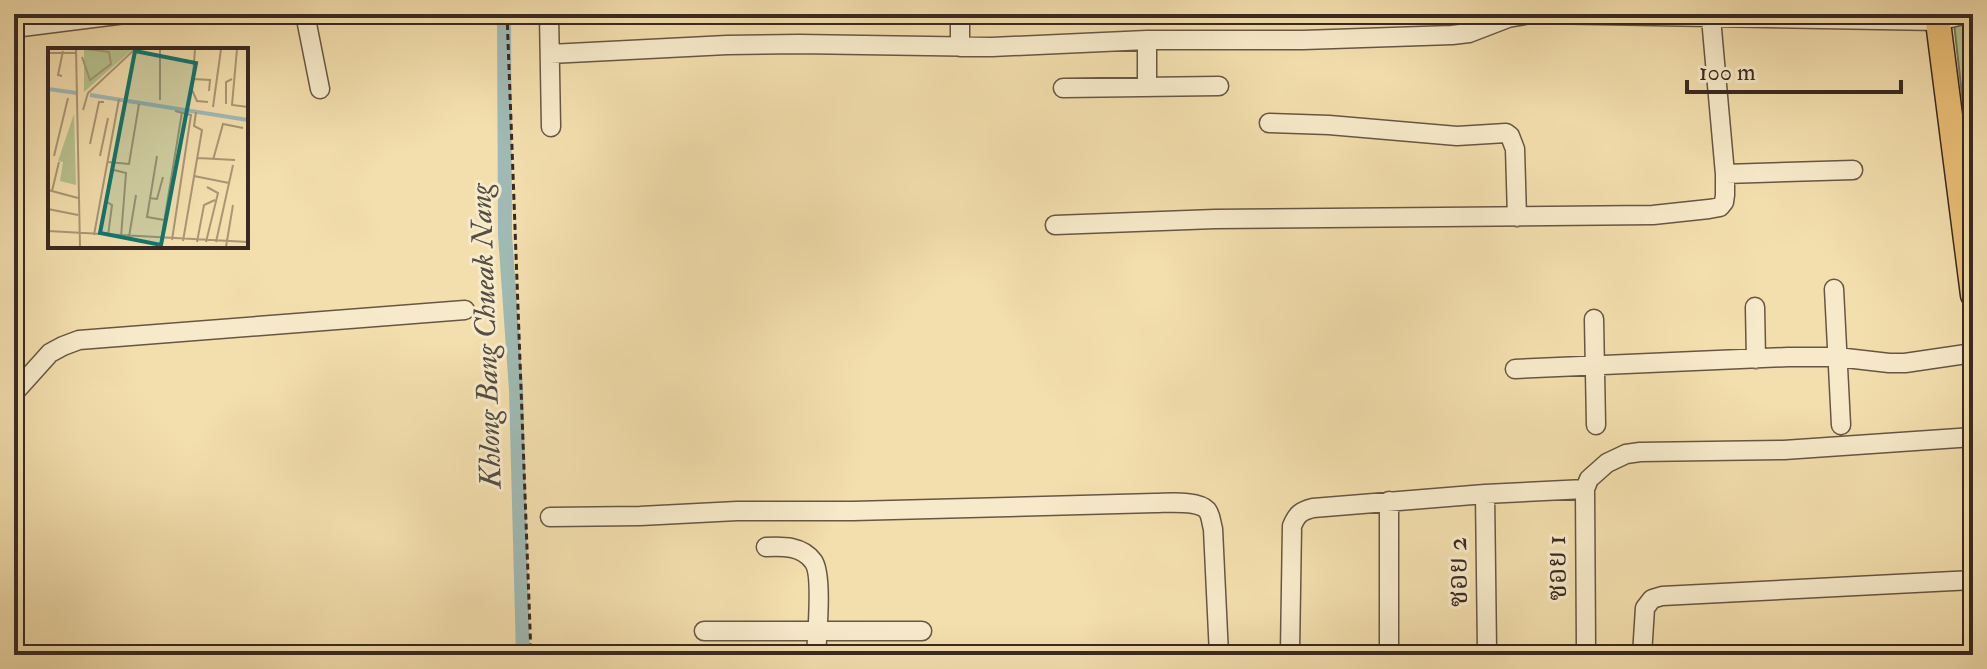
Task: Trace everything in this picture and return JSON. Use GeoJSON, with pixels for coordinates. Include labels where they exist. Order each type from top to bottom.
{"type":"FeatureCollection","features":[{"type":"Feature","properties":{"kind":"main road"},"geometry":{"type":"LineString","coordinates":[[1937,17],[1963,151],[1972,282]]}},
{"type":"Feature","properties":{"kind":"street"},"geometry":{"type":"LineString","coordinates":[[24,23],[125,14]]}},
{"type":"Feature","properties":{"kind":"street"},"geometry":{"type":"LineString","coordinates":[[305,14],[320,89]]}},
{"type":"Feature","properties":{"kind":"street"},"geometry":{"type":"LineString","coordinates":[[549,14],[551,127]]}},
{"type":"Feature","properties":{"kind":"street"},"geometry":{"type":"LineString","coordinates":[[960,14],[960,47]]}},
{"type":"Feature","properties":{"kind":"street"},"geometry":{"type":"LineString","coordinates":[[550,54],[727,45],[960,47],[1147,40],[1303,40],[1452,35],[1469,33],[1508,18],[1530,14]]}},
{"type":"Feature","properties":{"kind":"street"},"geometry":{"type":"LineString","coordinates":[[1543,14],[1711,18],[1937,17],[1967,14]]}},
{"type":"Feature","properties":{"kind":"street"},"geometry":{"type":"LineString","coordinates":[[1055,225],[1215,219],[1653,215],[1720,207],[1724,202],[1725,174],[1711,18]]}},
{"type":"Feature","properties":{"kind":"street"},"geometry":{"type":"LineString","coordinates":[[1147,40],[1147,87]]}},
{"type":"Feature","properties":{"kind":"street"},"geometry":{"type":"LineString","coordinates":[[1063,88],[1219,86]]}},
{"type":"Feature","properties":{"kind":"street"},"geometry":{"type":"LineString","coordinates":[[1269,123],[1457,136],[1506,133],[1513,140],[1515,149],[1517,217]]}},
{"type":"Feature","properties":{"kind":"street"},"geometry":{"type":"LineString","coordinates":[[1725,174],[1853,170]]}},
{"type":"Feature","properties":{"kind":"street"},"geometry":{"type":"LineString","coordinates":[[1834,289],[1841,425]]}},
{"type":"Feature","properties":{"kind":"street"},"geometry":{"type":"LineString","coordinates":[[1755,307],[1756,359]]}},
{"type":"Feature","properties":{"kind":"street"},"geometry":{"type":"LineString","coordinates":[[14,393],[50,353],[79,340],[465,310]]}},
{"type":"Feature","properties":{"kind":"street"},"geometry":{"type":"LineString","coordinates":[[1594,319],[1596,425]]}},
{"type":"Feature","properties":{"kind":"street"},"geometry":{"type":"LineString","coordinates":[[1515,369],[1837,357],[1905,363],[1973,353]]}},
{"type":"Feature","properties":{"kind":"street"},"geometry":{"type":"LineString","coordinates":[[1290,651],[1292,526],[1296,515],[1302,511],[1389,501],[1585,489],[1589,479],[1607,463],[1626,454],[1640,452],[1784,450],[1973,437]]}},
{"type":"Feature","properties":{"kind":"street","name":"ซอย 1"},"geometry":{"type":"LineString","coordinates":[[1585,489],[1586,647]]}},
{"type":"Feature","properties":{"kind":"street","name":"ซอย 2"},"geometry":{"type":"LineString","coordinates":[[1485,494],[1487,650]]}},
{"type":"Feature","properties":{"kind":"street"},"geometry":{"type":"LineString","coordinates":[[1389,501],[1389,655]]}},
{"type":"Feature","properties":{"kind":"street"},"geometry":{"type":"LineString","coordinates":[[550,517],[1198,504],[1210,514],[1213,529],[1219,655]]}},
{"type":"Feature","properties":{"kind":"street"},"geometry":{"type":"LineString","coordinates":[[766,547],[787,546],[814,561],[818,577],[816,655]]}},
{"type":"Feature","properties":{"kind":"street"},"geometry":{"type":"LineString","coordinates":[[1642,655],[1645,608],[1652,599],[1662,596],[1973,580]]}},
{"type":"Feature","properties":{"kind":"street"},"geometry":{"type":"LineString","coordinates":[[704,631],[922,631]]}},
{"type":"Feature","properties":{"kind":"path"},"geometry":{"type":"LineString","coordinates":[[507,14],[531,655]]}},
{"type":"Feature","properties":{"kind":"green space"},"geometry":{"type":"Polygon","coordinates":[[[1973,19],[1973,139],[1967,140],[1954,23],[1973,19]]]}},
{"type":"Feature","properties":{"kind":"waterway","name":"Khlong Bang Chueak Nang"},"geometry":{"type":"LineString","coordinates":[[504,14],[505,235],[516,390],[523,655]]}}]}
